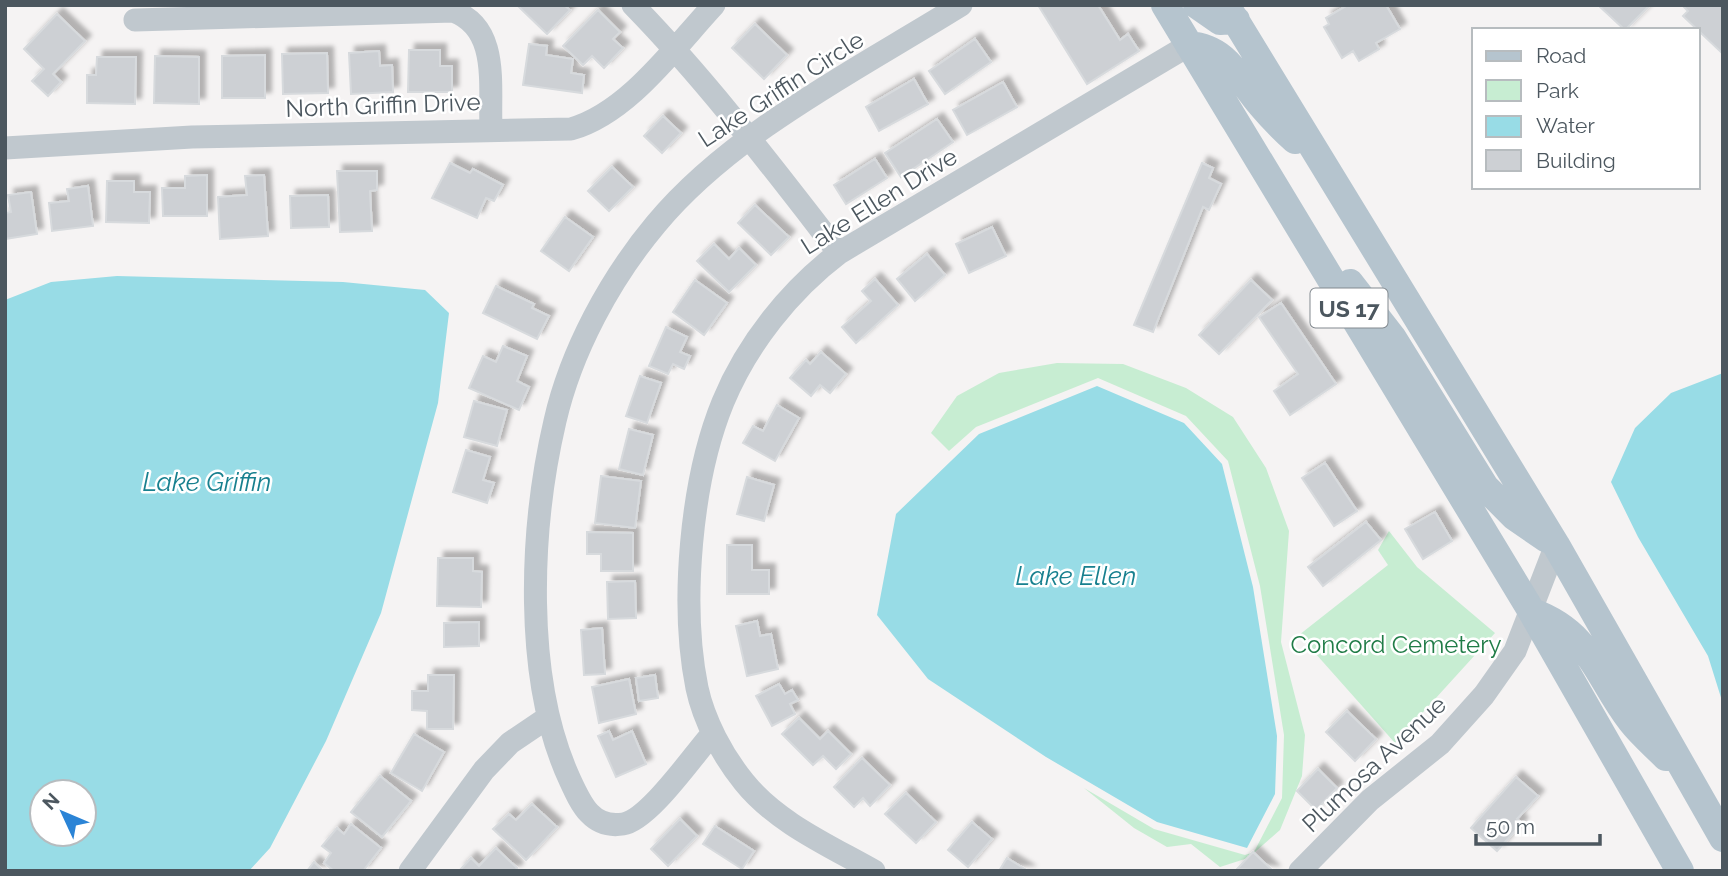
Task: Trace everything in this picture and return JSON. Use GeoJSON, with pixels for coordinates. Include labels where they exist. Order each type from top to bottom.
{"type":"FeatureCollection","features":[{"type":"Feature","properties":{"kind":"main road","name":"US 17"},"geometry":{"type":"LineString","coordinates":[[1165,5],[1532,612],[1680,871]]}},
{"type":"Feature","properties":{"kind":"main road"},"geometry":{"type":"LineString","coordinates":[[1197,5],[1220,21],[1231,13]]}},
{"type":"Feature","properties":{"kind":"main road","name":"US 17"},"geometry":{"type":"LineString","coordinates":[[1231,13],[1556,545],[1723,838]]}},
{"type":"Feature","properties":{"kind":"main road"},"geometry":{"type":"LineString","coordinates":[[1189,45],[1204,46],[1218,52],[1261,106],[1331,178]]}},
{"type":"Feature","properties":{"kind":"main road"},"geometry":{"type":"LineString","coordinates":[[1316,254],[1356,288],[1392,337],[1495,499],[1556,545]]}},
{"type":"Feature","properties":{"kind":"main road"},"geometry":{"type":"LineString","coordinates":[[1532,612],[1556,620],[1577,638],[1631,721],[1694,786]]}},
{"type":"Feature","properties":{"kind":"street"},"geometry":{"type":"LineString","coordinates":[[633,5],[674,47],[750,137],[839,253]]}},
{"type":"Feature","properties":{"kind":"street","name":"North Griffin Drive"},"geometry":{"type":"LineString","coordinates":[[5,148],[192,137],[491,128],[571,129],[591,123],[614,110],[714,5]]}},
{"type":"Feature","properties":{"kind":"street","name":"Lake Griffin Circle"},"geometry":{"type":"LineString","coordinates":[[713,733],[643,814],[625,824],[605,824],[582,806],[547,718],[537,656],[540,527],[555,420],[572,367],[594,318],[656,224],[707,169],[750,137],[961,5]]}},
{"type":"Feature","properties":{"kind":"street"},"geometry":{"type":"LineString","coordinates":[[135,20],[413,8],[453,11],[469,17],[482,32],[487,48],[491,128]]}},
{"type":"Feature","properties":{"kind":"street","name":"Lake Ellen Drive"},"geometry":{"type":"LineString","coordinates":[[874,871],[772,810],[744,782],[713,733],[697,690],[689,593],[704,454],[724,399],[779,310],[808,276],[839,253],[1189,45]]}},
{"type":"Feature","properties":{"kind":"street","name":"Plumosa Avenue"},"geometry":{"type":"LineString","coordinates":[[1300,871],[1370,800],[1440,744],[1484,695],[1514,651],[1532,612],[1556,545]]}},
{"type":"Feature","properties":{"kind":"street"},"geometry":{"type":"LineString","coordinates":[[410,871],[484,770],[510,743],[547,718]]}},
{"type":"Feature","properties":{"kind":"green space"},"geometry":{"type":"Polygon","coordinates":[[[1057,363],[1123,364],[1186,388],[1233,417],[1266,468],[1289,531],[1281,642],[1305,735],[1302,776],[1280,830],[1248,858],[1220,867],[1191,844],[1167,847],[1134,828],[1084,788],[1154,829],[1245,855],[1254,852],[1282,798],[1284,735],[1260,586],[1228,461],[1186,416],[1098,378],[976,427],[949,451],[931,433],[957,396],[999,373],[1057,363]]]}},
{"type":"Feature","properties":{"kind":"green space","name":"Concord Cemetery"},"geometry":{"type":"Polygon","coordinates":[[[1389,531],[1417,567],[1495,633],[1395,743],[1299,635],[1388,565],[1378,550],[1389,531]]]}},
{"type":"Feature","properties":{"kind":"water","name":"Lake Griffin"},"geometry":{"type":"Polygon","coordinates":[[[117,276],[343,282],[425,290],[449,313],[438,403],[381,613],[326,741],[270,848],[249,871],[5,871],[5,300],[51,282],[117,276]]]}},
{"type":"Feature","properties":{"kind":"water"},"geometry":{"type":"Polygon","coordinates":[[[1723,373],[1723,704],[1708,656],[1638,537],[1611,482],[1635,428],[1671,393],[1723,373]]]}},
{"type":"Feature","properties":{"kind":"water","name":"Lake Ellen"},"geometry":{"type":"Polygon","coordinates":[[[1097,386],[1184,423],[1222,464],[1253,587],[1277,736],[1275,794],[1247,848],[1157,822],[1046,757],[928,679],[877,615],[896,514],[979,434],[1097,386]]]}},
{"type":"Feature","properties":{"kind":"building"},"geometry":{"type":"Polygon","coordinates":[[[564,5],[570,10],[547,34],[519,7],[564,5]]]}},
{"type":"Feature","properties":{"kind":"building"},"geometry":{"type":"Polygon","coordinates":[[[1038,5],[1098,5],[1120,40],[1128,34],[1139,51],[1087,84],[1038,5]]]}},
{"type":"Feature","properties":{"kind":"building"},"geometry":{"type":"Polygon","coordinates":[[[1348,5],[1386,5],[1400,29],[1376,43],[1379,49],[1359,61],[1353,51],[1342,58],[1324,27],[1329,24],[1326,18],[1348,5]]]}},
{"type":"Feature","properties":{"kind":"building"},"geometry":{"type":"Polygon","coordinates":[[[1598,5],[1650,5],[1627,28],[1623,28],[1598,5]]]}},
{"type":"Feature","properties":{"kind":"building"},"geometry":{"type":"Polygon","coordinates":[[[1682,5],[1723,5],[1723,54],[1700,32],[1700,28],[1696,28],[1683,16],[1688,11],[1682,5]]]}},
{"type":"Feature","properties":{"kind":"building"},"geometry":{"type":"Polygon","coordinates":[[[598,10],[620,32],[613,39],[623,48],[604,68],[592,56],[583,65],[563,46],[598,10]]]}},
{"type":"Feature","properties":{"kind":"building"},"geometry":{"type":"Polygon","coordinates":[[[57,14],[85,41],[53,74],[61,82],[48,96],[32,81],[44,69],[24,49],[57,14]]]}},
{"type":"Feature","properties":{"kind":"building"},"geometry":{"type":"Polygon","coordinates":[[[755,24],[787,55],[764,79],[732,48],[755,24]]]}},
{"type":"Feature","properties":{"kind":"building"},"geometry":{"type":"Polygon","coordinates":[[[975,39],[991,62],[945,94],[929,71],[975,39]]]}},
{"type":"Feature","properties":{"kind":"building"},"geometry":{"type":"Polygon","coordinates":[[[529,44],[547,46],[546,55],[573,59],[571,73],[584,75],[582,93],[523,85],[529,44]]]}},
{"type":"Feature","properties":{"kind":"building"},"geometry":{"type":"Polygon","coordinates":[[[409,50],[440,50],[440,66],[452,66],[452,92],[408,92],[409,50]]]}},
{"type":"Feature","properties":{"kind":"building"},"geometry":{"type":"Polygon","coordinates":[[[379,51],[380,66],[392,65],[393,92],[351,94],[349,53],[379,51]]]}},
{"type":"Feature","properties":{"kind":"building"},"geometry":{"type":"Polygon","coordinates":[[[327,53],[328,93],[283,94],[282,54],[327,53]]]}},
{"type":"Feature","properties":{"kind":"building"},"geometry":{"type":"Polygon","coordinates":[[[265,55],[265,98],[222,98],[222,56],[265,55]]]}},
{"type":"Feature","properties":{"kind":"building"},"geometry":{"type":"Polygon","coordinates":[[[155,56],[199,57],[199,104],[154,103],[155,56]]]}},
{"type":"Feature","properties":{"kind":"building"},"geometry":{"type":"Polygon","coordinates":[[[97,57],[136,57],[135,104],[87,103],[87,75],[96,75],[97,57]]]}},
{"type":"Feature","properties":{"kind":"building"},"geometry":{"type":"Polygon","coordinates":[[[914,79],[928,104],[879,131],[866,107],[914,79]]]}},
{"type":"Feature","properties":{"kind":"building"},"geometry":{"type":"Polygon","coordinates":[[[1003,82],[1017,107],[967,135],[953,110],[1003,82]]]}},
{"type":"Feature","properties":{"kind":"building"},"geometry":{"type":"Polygon","coordinates":[[[663,116],[681,133],[662,153],[644,136],[663,116]]]}},
{"type":"Feature","properties":{"kind":"building"},"geometry":{"type":"Polygon","coordinates":[[[937,119],[953,142],[901,177],[885,153],[937,119]]]}},
{"type":"Feature","properties":{"kind":"building"},"geometry":{"type":"Polygon","coordinates":[[[875,159],[887,178],[846,204],[834,185],[875,159]]]}},
{"type":"Feature","properties":{"kind":"building"},"geometry":{"type":"Polygon","coordinates":[[[450,163],[470,173],[473,169],[503,185],[494,201],[486,198],[477,218],[432,198],[450,163]]]}},
{"type":"Feature","properties":{"kind":"building"},"geometry":{"type":"Polygon","coordinates":[[[1202,163],[1213,168],[1209,178],[1221,184],[1209,210],[1203,207],[1153,332],[1134,325],[1202,163]]]}},
{"type":"Feature","properties":{"kind":"building"},"geometry":{"type":"Polygon","coordinates":[[[612,167],[633,187],[609,211],[588,191],[612,167]]]}},
{"type":"Feature","properties":{"kind":"building"},"geometry":{"type":"Polygon","coordinates":[[[337,171],[377,171],[377,190],[370,191],[372,231],[340,232],[337,171]]]}},
{"type":"Feature","properties":{"kind":"building"},"geometry":{"type":"Polygon","coordinates":[[[207,175],[207,216],[163,216],[162,188],[185,188],[185,176],[207,175]]]}},
{"type":"Feature","properties":{"kind":"building"},"geometry":{"type":"Polygon","coordinates":[[[264,175],[268,236],[220,239],[218,197],[247,195],[245,176],[264,175]]]}},
{"type":"Feature","properties":{"kind":"building"},"geometry":{"type":"Polygon","coordinates":[[[107,181],[134,181],[134,192],[150,192],[149,223],[106,222],[107,181]]]}},
{"type":"Feature","properties":{"kind":"building"},"geometry":{"type":"Polygon","coordinates":[[[88,186],[93,226],[52,231],[49,203],[69,201],[67,189],[88,186]]]}},
{"type":"Feature","properties":{"kind":"building"},"geometry":{"type":"Polygon","coordinates":[[[31,192],[37,234],[5,239],[5,213],[11,212],[8,195],[31,192]]]}},
{"type":"Feature","properties":{"kind":"building"},"geometry":{"type":"Polygon","coordinates":[[[328,195],[329,227],[291,228],[290,196],[328,195]]]}},
{"type":"Feature","properties":{"kind":"building"},"geometry":{"type":"Polygon","coordinates":[[[755,205],[789,237],[771,255],[738,223],[755,205]]]}},
{"type":"Feature","properties":{"kind":"building"},"geometry":{"type":"Polygon","coordinates":[[[565,217],[593,237],[569,271],[541,251],[565,217]]]}},
{"type":"Feature","properties":{"kind":"building"},"geometry":{"type":"Polygon","coordinates":[[[992,227],[1006,256],[969,273],[956,244],[992,227]]]}},
{"type":"Feature","properties":{"kind":"building"},"geometry":{"type":"Polygon","coordinates":[[[714,244],[729,259],[739,248],[756,265],[729,292],[697,261],[714,244]]]}},
{"type":"Feature","properties":{"kind":"building"},"geometry":{"type":"Polygon","coordinates":[[[927,254],[945,275],[915,301],[897,279],[927,254]]]}},
{"type":"Feature","properties":{"kind":"building"},"geometry":{"type":"Polygon","coordinates":[[[875,279],[898,305],[856,343],[842,327],[871,301],[862,291],[875,279]]]}},
{"type":"Feature","properties":{"kind":"building"},"geometry":{"type":"Polygon","coordinates":[[[695,280],[727,303],[704,335],[673,312],[695,280]]]}},
{"type":"Feature","properties":{"kind":"building"},"geometry":{"type":"Polygon","coordinates":[[[1251,280],[1272,300],[1219,354],[1199,335],[1251,280]]]}},
{"type":"Feature","properties":{"kind":"building"},"geometry":{"type":"Polygon","coordinates":[[[496,286],[534,304],[532,308],[549,316],[537,339],[483,313],[496,286]]]}},
{"type":"Feature","properties":{"kind":"building"},"geometry":{"type":"Polygon","coordinates":[[[1281,303],[1336,384],[1290,415],[1274,391],[1298,374],[1259,317],[1281,303]]]}},
{"type":"Feature","properties":{"kind":"building"},"geometry":{"type":"Polygon","coordinates":[[[666,327],[687,337],[680,352],[690,356],[684,369],[673,364],[668,374],[649,366],[666,327]]]}},
{"type":"Feature","properties":{"kind":"building"},"geometry":{"type":"Polygon","coordinates":[[[503,346],[527,356],[517,381],[529,387],[519,410],[469,388],[483,356],[496,362],[503,346]]]}},
{"type":"Feature","properties":{"kind":"building"},"geometry":{"type":"Polygon","coordinates":[[[821,352],[846,374],[830,393],[820,385],[811,396],[790,378],[806,360],[810,364],[821,352]]]}},
{"type":"Feature","properties":{"kind":"building"},"geometry":{"type":"Polygon","coordinates":[[[640,376],[661,383],[647,423],[626,416],[640,376]]]}},
{"type":"Feature","properties":{"kind":"building"},"geometry":{"type":"Polygon","coordinates":[[[474,401],[507,410],[497,446],[464,437],[474,401]]]}},
{"type":"Feature","properties":{"kind":"building"},"geometry":{"type":"Polygon","coordinates":[[[777,405],[799,418],[775,461],[743,443],[753,426],[763,431],[777,405]]]}},
{"type":"Feature","properties":{"kind":"building"},"geometry":{"type":"Polygon","coordinates":[[[629,429],[653,435],[643,475],[619,469],[629,429]]]}},
{"type":"Feature","properties":{"kind":"building"},"geometry":{"type":"Polygon","coordinates":[[[466,450],[490,457],[483,480],[494,483],[487,503],[453,492],[466,450]]]}},
{"type":"Feature","properties":{"kind":"building"},"geometry":{"type":"Polygon","coordinates":[[[1325,463],[1357,511],[1334,526],[1302,478],[1325,463]]]}},
{"type":"Feature","properties":{"kind":"building"},"geometry":{"type":"Polygon","coordinates":[[[601,476],[641,481],[635,528],[595,523],[601,476]]]}},
{"type":"Feature","properties":{"kind":"building"},"geometry":{"type":"Polygon","coordinates":[[[747,477],[774,485],[764,521],[737,514],[747,477]]]}},
{"type":"Feature","properties":{"kind":"building"},"geometry":{"type":"Polygon","coordinates":[[[1435,512],[1452,541],[1423,559],[1405,529],[1435,512]]]}},
{"type":"Feature","properties":{"kind":"building"},"geometry":{"type":"Polygon","coordinates":[[[1366,522],[1381,540],[1323,586],[1308,567],[1366,522]]]}},
{"type":"Feature","properties":{"kind":"building"},"geometry":{"type":"Polygon","coordinates":[[[587,532],[633,533],[633,571],[601,571],[601,554],[587,554],[587,532]]]}},
{"type":"Feature","properties":{"kind":"building"},"geometry":{"type":"Polygon","coordinates":[[[727,545],[752,545],[752,570],[769,570],[769,594],[727,594],[727,545]]]}},
{"type":"Feature","properties":{"kind":"building"},"geometry":{"type":"Polygon","coordinates":[[[438,558],[473,558],[473,571],[482,572],[481,607],[437,606],[438,558]]]}},
{"type":"Feature","properties":{"kind":"building"},"geometry":{"type":"Polygon","coordinates":[[[635,581],[636,618],[608,619],[607,582],[635,581]]]}},
{"type":"Feature","properties":{"kind":"building"},"geometry":{"type":"Polygon","coordinates":[[[757,621],[760,636],[771,634],[778,669],[747,676],[736,626],[757,621]]]}},
{"type":"Feature","properties":{"kind":"building"},"geometry":{"type":"Polygon","coordinates":[[[479,622],[479,646],[444,647],[444,623],[479,622]]]}},
{"type":"Feature","properties":{"kind":"building"},"geometry":{"type":"Polygon","coordinates":[[[602,628],[605,674],[584,675],[581,630],[602,628]]]}},
{"type":"Feature","properties":{"kind":"building"},"geometry":{"type":"Polygon","coordinates":[[[428,675],[454,675],[453,729],[427,729],[427,711],[412,710],[412,691],[428,691],[428,675]]]}},
{"type":"Feature","properties":{"kind":"building"},"geometry":{"type":"Polygon","coordinates":[[[655,675],[658,698],[639,701],[636,678],[655,675]]]}},
{"type":"Feature","properties":{"kind":"building"},"geometry":{"type":"Polygon","coordinates":[[[629,679],[636,714],[599,723],[592,687],[629,679]]]}},
{"type":"Feature","properties":{"kind":"building"},"geometry":{"type":"Polygon","coordinates":[[[779,684],[785,694],[792,690],[798,700],[790,704],[795,714],[772,726],[756,696],[779,684]]]}},
{"type":"Feature","properties":{"kind":"building"},"geometry":{"type":"Polygon","coordinates":[[[1347,711],[1376,739],[1355,761],[1326,732],[1347,711]]]}},
{"type":"Feature","properties":{"kind":"building"},"geometry":{"type":"Polygon","coordinates":[[[799,718],[820,739],[828,731],[851,754],[836,769],[823,756],[813,765],[782,734],[799,718]]]}},
{"type":"Feature","properties":{"kind":"building"},"geometry":{"type":"Polygon","coordinates":[[[609,731],[613,740],[632,731],[646,764],[616,777],[598,736],[609,731]]]}},
{"type":"Feature","properties":{"kind":"building"},"geometry":{"type":"Polygon","coordinates":[[[414,734],[444,752],[422,791],[391,773],[414,734]]]}},
{"type":"Feature","properties":{"kind":"building"},"geometry":{"type":"Polygon","coordinates":[[[862,758],[890,785],[870,806],[863,798],[854,807],[834,787],[862,758]]]}},
{"type":"Feature","properties":{"kind":"building"},"geometry":{"type":"Polygon","coordinates":[[[1318,769],[1337,788],[1316,810],[1297,791],[1318,769]]]}},
{"type":"Feature","properties":{"kind":"building"},"geometry":{"type":"Polygon","coordinates":[[[380,776],[411,801],[382,837],[351,812],[380,776]]]}},
{"type":"Feature","properties":{"kind":"building"},"geometry":{"type":"Polygon","coordinates":[[[1516,777],[1538,796],[1517,819],[1522,823],[1497,851],[1471,828],[1516,777]]]}},
{"type":"Feature","properties":{"kind":"building"},"geometry":{"type":"Polygon","coordinates":[[[906,793],[936,822],[916,843],[885,814],[906,793]]]}},
{"type":"Feature","properties":{"kind":"building"},"geometry":{"type":"Polygon","coordinates":[[[532,804],[557,827],[526,860],[493,829],[509,814],[516,820],[532,804]]]}},
{"type":"Feature","properties":{"kind":"building"},"geometry":{"type":"Polygon","coordinates":[[[680,819],[697,836],[668,866],[651,849],[680,819]]]}},
{"type":"Feature","properties":{"kind":"building"},"geometry":{"type":"Polygon","coordinates":[[[972,822],[992,839],[968,867],[948,850],[972,822]]]}},
{"type":"Feature","properties":{"kind":"building"},"geometry":{"type":"Polygon","coordinates":[[[351,824],[381,848],[363,871],[334,871],[324,863],[331,853],[322,846],[337,828],[344,834],[351,824]]]}},
{"type":"Feature","properties":{"kind":"building"},"geometry":{"type":"Polygon","coordinates":[[[715,826],[754,851],[742,869],[703,844],[715,826]]]}},
{"type":"Feature","properties":{"kind":"building"},"geometry":{"type":"Polygon","coordinates":[[[496,848],[517,868],[515,871],[459,871],[471,858],[479,866],[496,848]]]}},
{"type":"Feature","properties":{"kind":"building"},"geometry":{"type":"Polygon","coordinates":[[[1253,852],[1273,871],[1237,869],[1253,852]]]}},
{"type":"Feature","properties":{"kind":"building"},"geometry":{"type":"Polygon","coordinates":[[[1007,858],[1028,871],[999,871],[1007,858]]]}},
{"type":"Feature","properties":{"kind":"building"},"geometry":{"type":"Polygon","coordinates":[[[314,862],[323,871],[307,871],[314,862]]]}}]}
